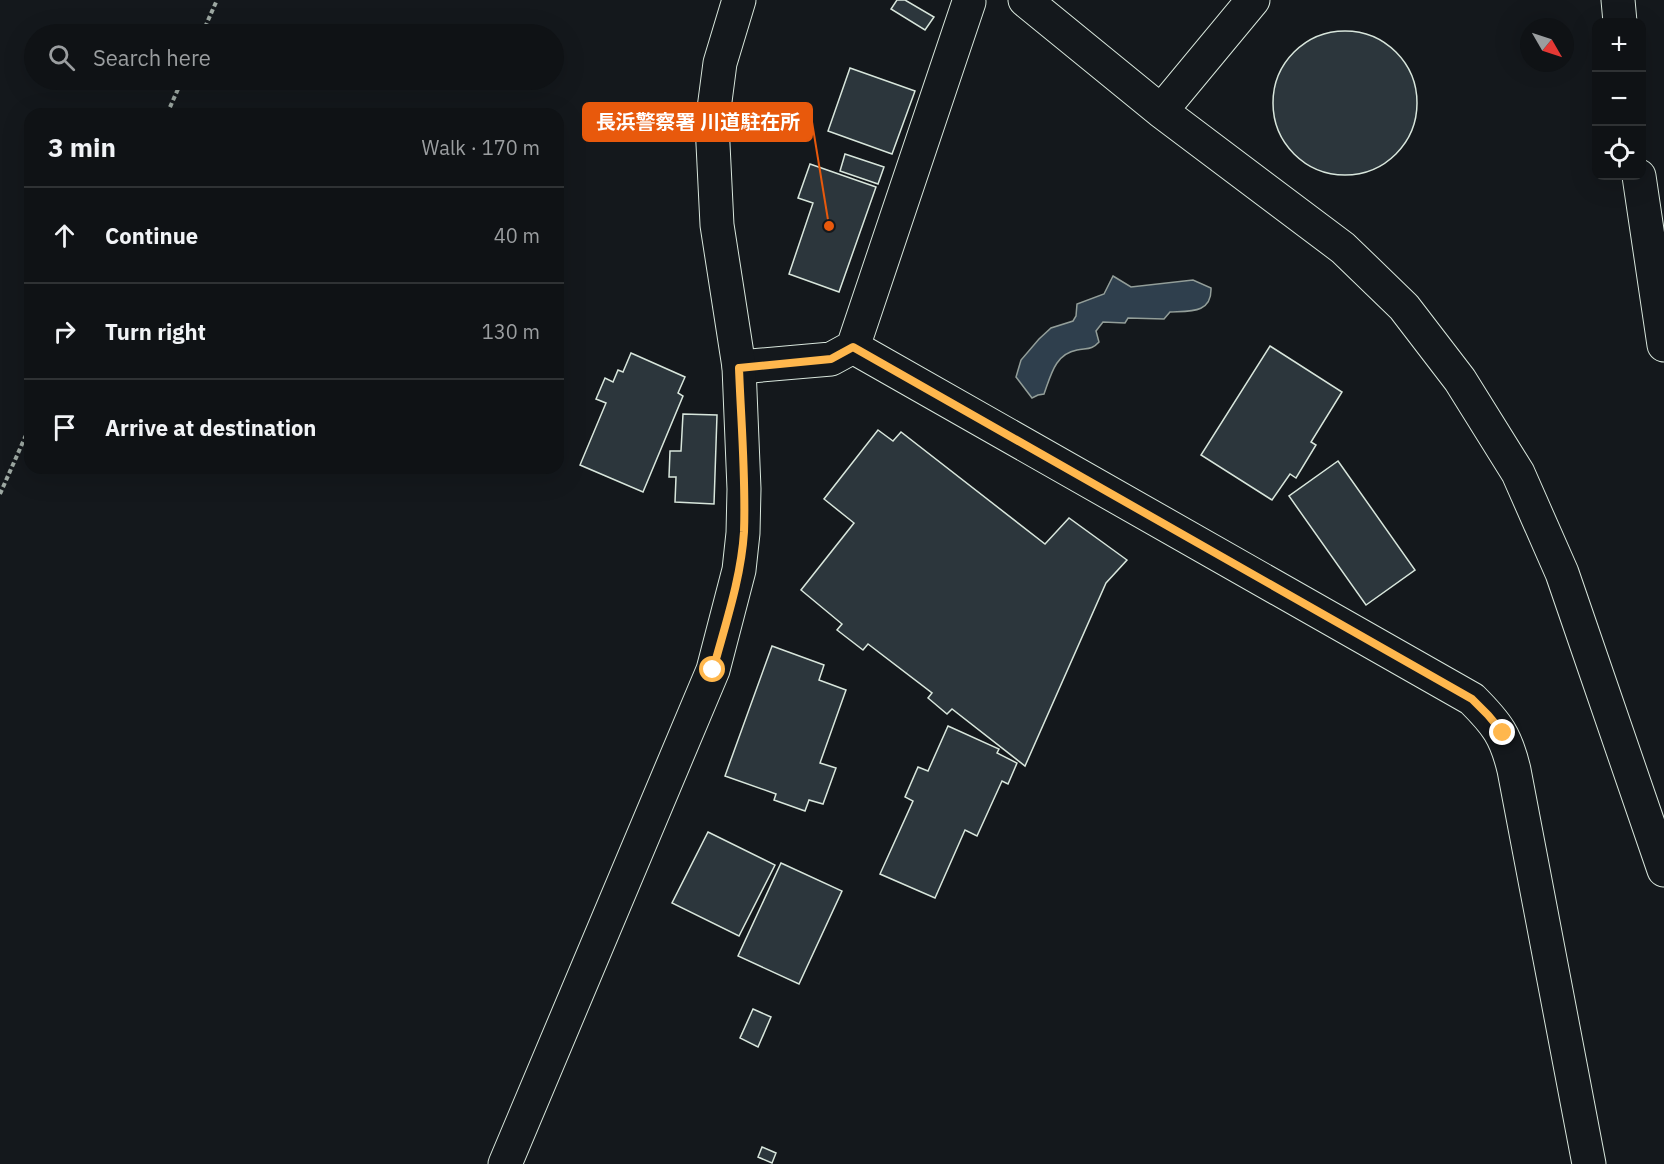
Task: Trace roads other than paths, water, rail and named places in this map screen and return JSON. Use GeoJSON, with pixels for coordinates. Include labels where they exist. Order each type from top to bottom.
{"type":"FeatureCollection","features":[{"type":"Feature","properties":{"kind":"street"},"geometry":{"type":"LineString","coordinates":[[505,1164],[713,670],[736,579],[744,534],[739,368],[717,225],[712,124],[720,63],[739,0]]}},
{"type":"Feature","properties":{"kind":"street"},"geometry":{"type":"LineString","coordinates":[[1025,0],[1161,111],[1343,248],[1404,307],[1460,380],[1518,473],[1562,573],[1664,870]]}},
{"type":"Feature","properties":{"kind":"street"},"geometry":{"type":"LineString","coordinates":[[1161,111],[1253,0]]}},
{"type":"Feature","properties":{"kind":"street"},"geometry":{"type":"LineString","coordinates":[[1618,0],[1620,18]]}},
{"type":"Feature","properties":{"kind":"street"},"geometry":{"type":"LineString","coordinates":[[739,368],[831,359],[853,347],[969,2]]}},
{"type":"Feature","properties":{"kind":"street"},"geometry":{"type":"LineString","coordinates":[[1640,180],[1664,345]]}},
{"type":"Feature","properties":{"kind":"street"},"geometry":{"type":"LineString","coordinates":[[853,347],[1472,699],[1488,715],[1503,733],[1510,750],[1588,1164]]}},
{"type":"Feature","properties":{"kind":"water"},"geometry":{"type":"Polygon","coordinates":[[[1113,276],[1131,287],[1193,280],[1211,288],[1210,296],[1208,303],[1203,307],[1192,311],[1170,312],[1164,319],[1128,318],[1125,323],[1103,322],[1096,331],[1099,342],[1092,348],[1070,352],[1064,356],[1055,366],[1044,394],[1032,398],[1016,377],[1021,360],[1051,328],[1073,321],[1077,304],[1104,294],[1113,276]]]}},
{"type":"Feature","properties":{"kind":"place","name":"長浜警察署 川道駐在所"},"geometry":{"type":"Point","coordinates":[829,226]}}]}
